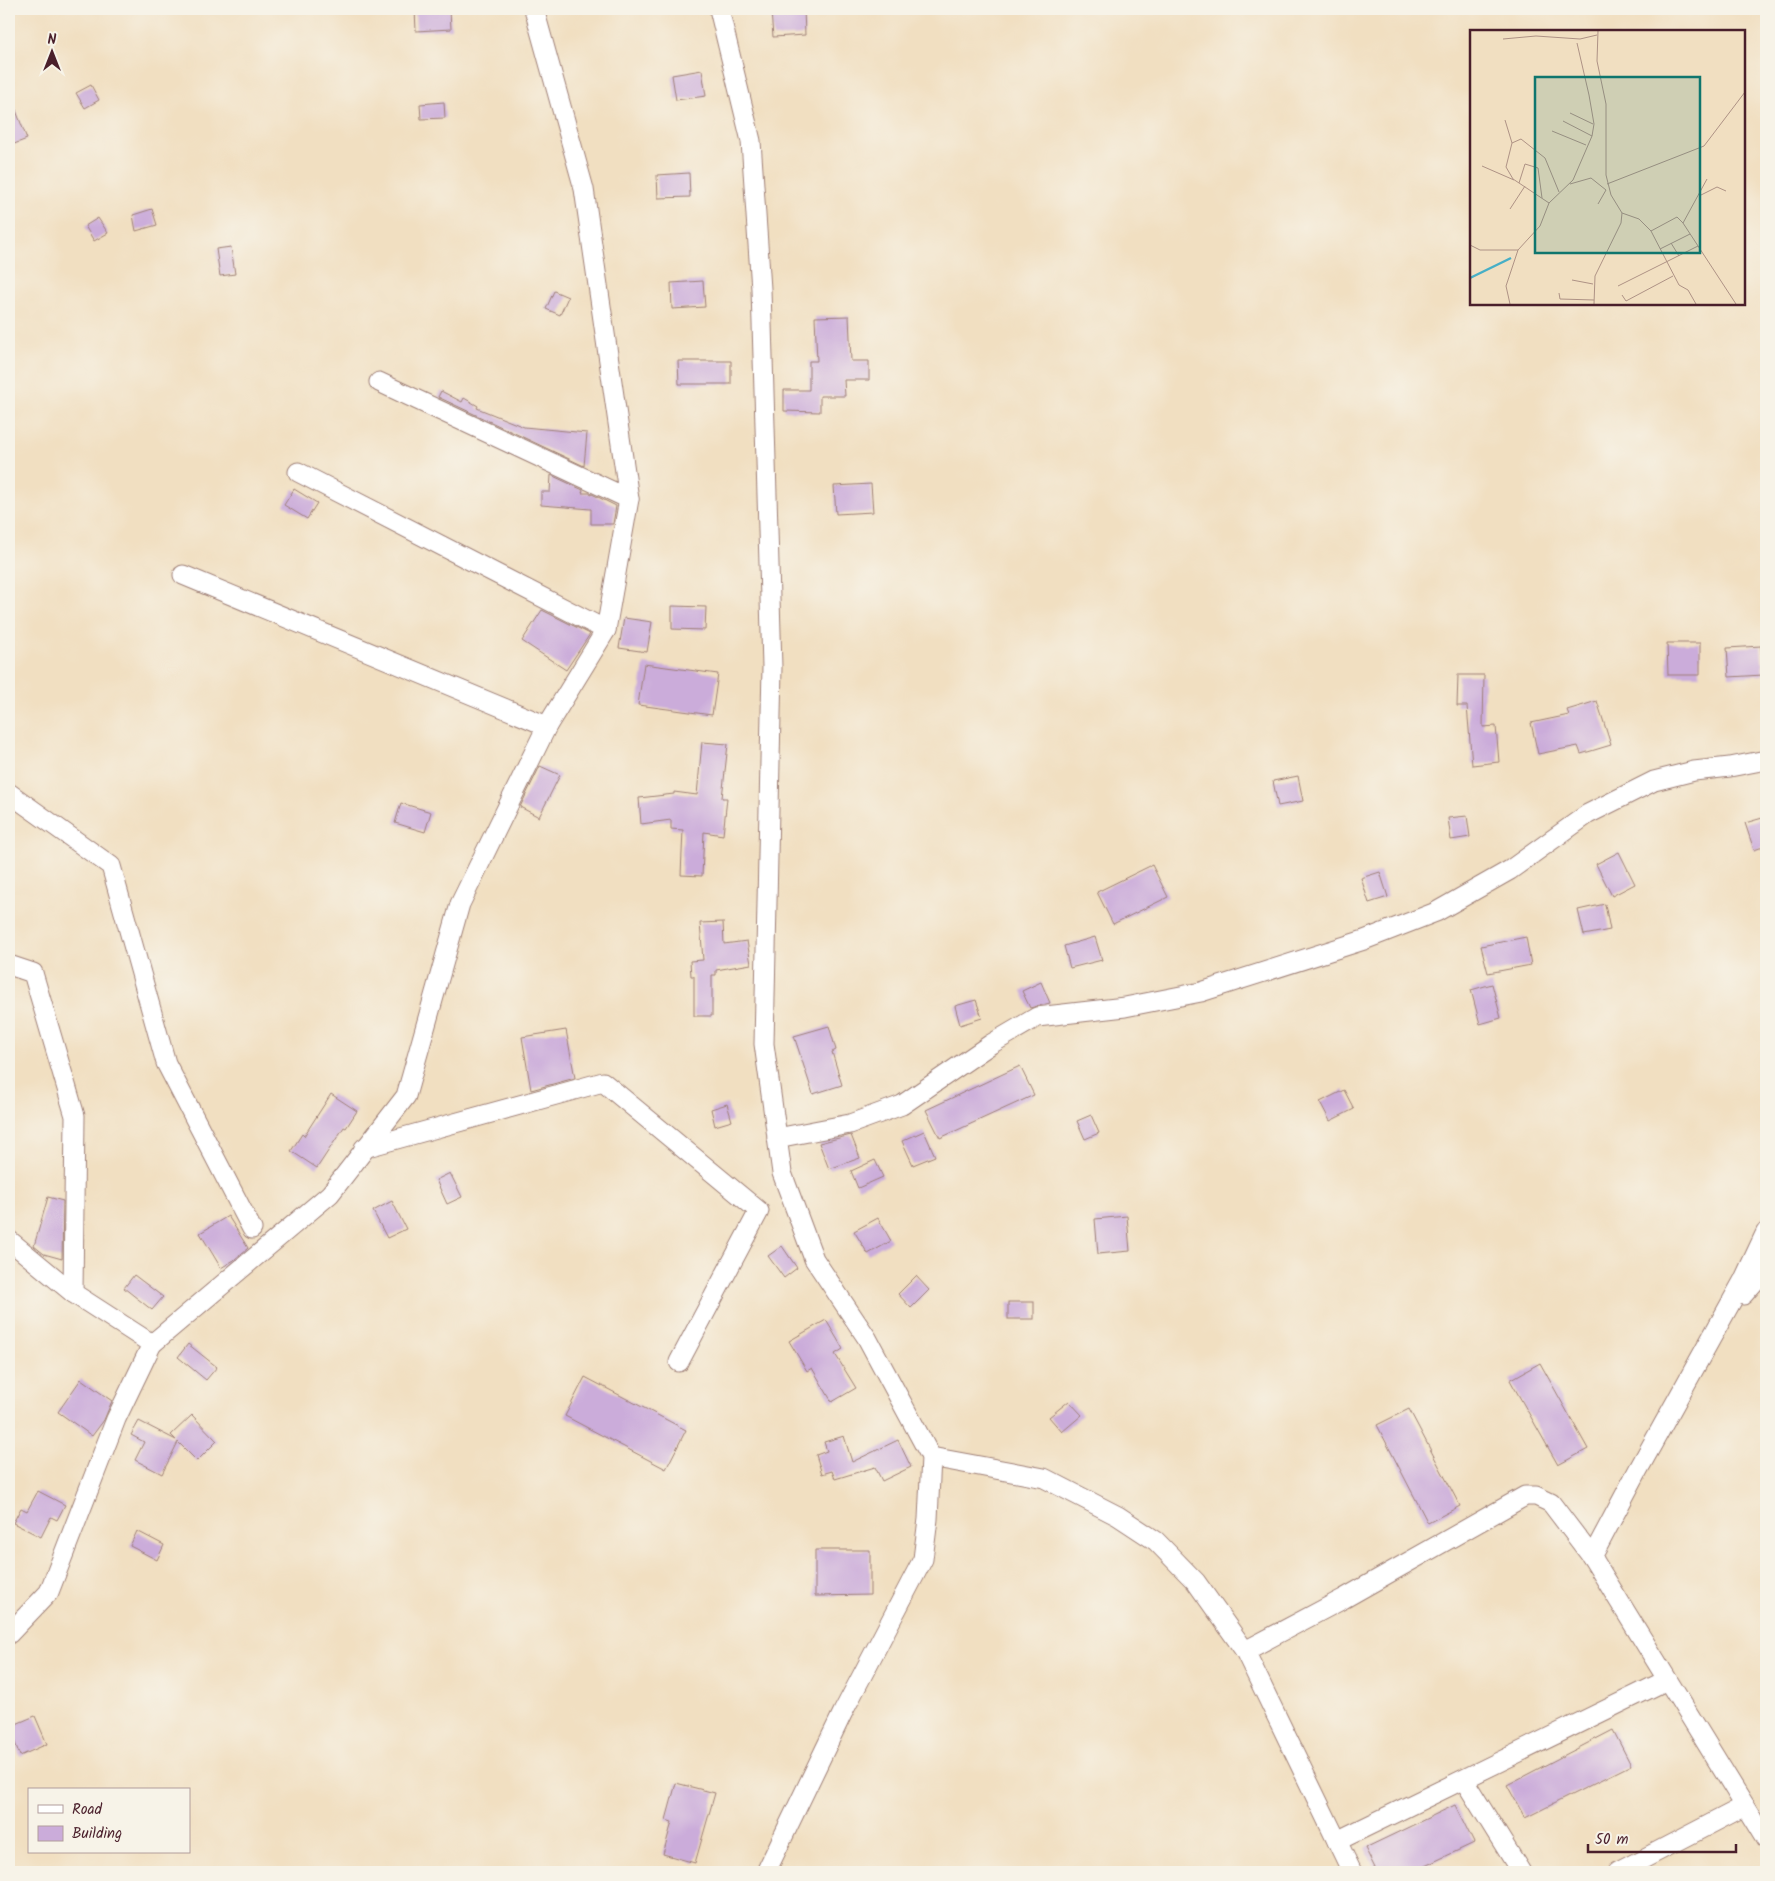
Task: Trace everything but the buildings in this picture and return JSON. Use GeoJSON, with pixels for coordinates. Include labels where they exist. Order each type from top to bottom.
{"type":"FeatureCollection","features":[{"type":"Feature","properties":{"kind":"street"},"geometry":{"type":"LineString","coordinates":[[9,1634],[49,1592],[116,1419],[152,1344],[330,1194],[406,1096],[460,904],[547,726],[606,630],[629,499],[584,189],[534,9]]}},
{"type":"Feature","properties":{"kind":"street"},"geometry":{"type":"LineString","coordinates":[[719,9],[752,141],[761,289],[772,667],[764,1044],[782,1173],[814,1259],[867,1338],[931,1457],[928,1519],[923,1559],[843,1712],[766,1872]]}},
{"type":"Feature","properties":{"kind":"street"},"geometry":{"type":"LineString","coordinates":[[379,382],[629,499]]}},
{"type":"Feature","properties":{"kind":"street"},"geometry":{"type":"LineString","coordinates":[[298,472],[606,630]]}},
{"type":"Feature","properties":{"kind":"street"},"geometry":{"type":"LineString","coordinates":[[183,575],[547,726]]}},
{"type":"Feature","properties":{"kind":"street"},"geometry":{"type":"LineString","coordinates":[[777,1138],[850,1124],[902,1105],[991,1044],[1037,1018],[1125,1007],[1201,992],[1364,940],[1436,912],[1510,870],[1588,814],[1654,781],[1694,771],[1766,760]]}},
{"type":"Feature","properties":{"kind":"street"},"geometry":{"type":"LineString","coordinates":[[9,793],[111,866],[166,1063],[252,1229]]}},
{"type":"Feature","properties":{"kind":"street"},"geometry":{"type":"LineString","coordinates":[[9,965],[33,973],[75,1116],[73,1294]]}},
{"type":"Feature","properties":{"kind":"street"},"geometry":{"type":"LineString","coordinates":[[364,1148],[603,1082],[759,1212],[679,1362]]}},
{"type":"Feature","properties":{"kind":"street"},"geometry":{"type":"LineString","coordinates":[[1592,1557],[1744,1279],[1766,1232]]}},
{"type":"Feature","properties":{"kind":"street"},"geometry":{"type":"LineString","coordinates":[[9,1240],[73,1294],[152,1344]]}},
{"type":"Feature","properties":{"kind":"street"},"geometry":{"type":"LineString","coordinates":[[1720,1321],[1766,1269]]}},
{"type":"Feature","properties":{"kind":"street"},"geometry":{"type":"LineString","coordinates":[[931,1457],[1044,1478],[1118,1516],[1156,1541],[1196,1582],[1245,1650],[1352,1872]]}},
{"type":"Feature","properties":{"kind":"street"},"geometry":{"type":"LineString","coordinates":[[1245,1650],[1343,1599],[1525,1496],[1536,1496],[1551,1502],[1592,1557],[1766,1840]]}},
{"type":"Feature","properties":{"kind":"street"},"geometry":{"type":"LineString","coordinates":[[1336,1841],[1668,1680]]}},
{"type":"Feature","properties":{"kind":"street"},"geometry":{"type":"LineString","coordinates":[[1464,1780],[1521,1872]]}},
{"type":"Feature","properties":{"kind":"street"},"geometry":{"type":"LineString","coordinates":[[1618,1872],[1745,1806]]}}]}
